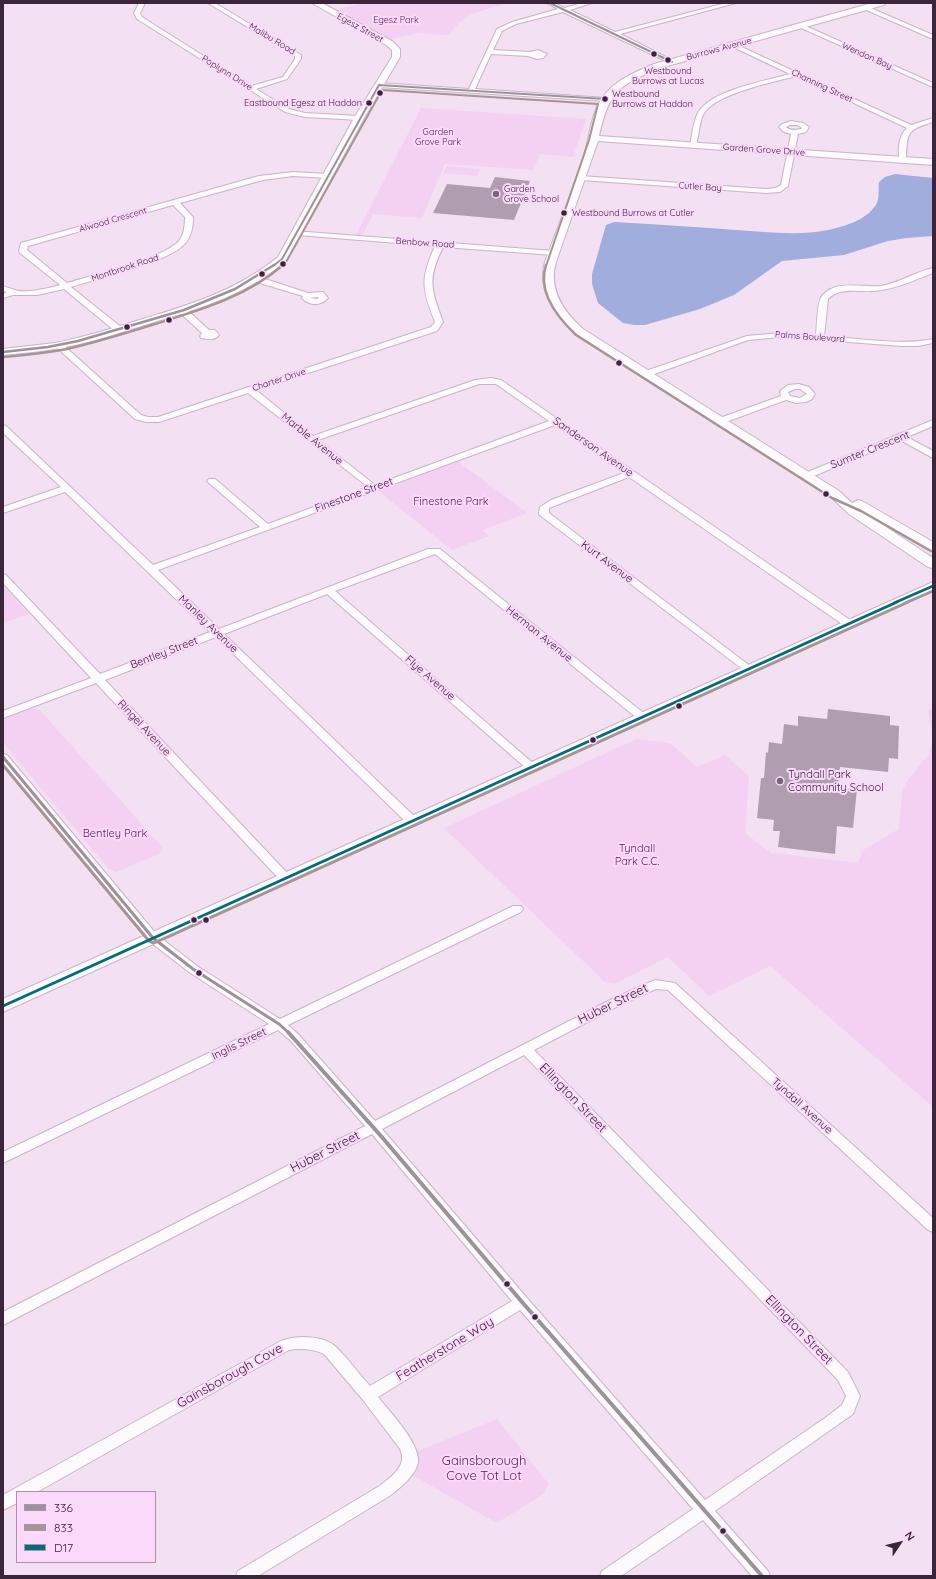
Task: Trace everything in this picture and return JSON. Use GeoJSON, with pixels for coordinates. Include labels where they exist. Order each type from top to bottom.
{"type":"FeatureCollection","features":[{"type":"Feature","properties":{"kind":"street","name":"Poplynn Drive"},"geometry":{"type":"LineString","coordinates":[[142,3],[137,13],[139,18],[287,111],[296,114],[359,118]]}},
{"type":"Feature","properties":{"kind":"street","name":"Malibu Road"},"geometry":{"type":"LineString","coordinates":[[212,3],[298,55],[298,59],[285,78],[251,88]]}},
{"type":"Feature","properties":{"kind":"street","name":"Egesz Street"},"geometry":{"type":"LineString","coordinates":[[3,352],[58,345],[118,330],[182,310],[219,297],[256,279],[282,258],[359,118],[396,57],[396,49],[389,43],[316,3]]}},
{"type":"Feature","properties":{"kind":"street"},"geometry":{"type":"LineString","coordinates":[[550,3],[672,62]]}},
{"type":"Feature","properties":{"kind":"street"},"geometry":{"type":"LineString","coordinates":[[470,91],[497,32],[503,27],[590,3]]}},
{"type":"Feature","properties":{"kind":"street"},"geometry":{"type":"LineString","coordinates":[[614,34],[733,3]]}},
{"type":"Feature","properties":{"kind":"street","name":"Burrows Avenue"},"geometry":{"type":"LineString","coordinates":[[884,4],[657,66],[632,77],[620,85],[606,99],[602,106],[594,138],[554,253],[548,276],[549,285],[557,307],[566,319],[583,334],[835,494],[863,507],[933,547]]}},
{"type":"Feature","properties":{"kind":"street"},"geometry":{"type":"LineString","coordinates":[[866,8],[933,37]]}},
{"type":"Feature","properties":{"kind":"street","name":"Wendon Bay"},"geometry":{"type":"LineString","coordinates":[[801,26],[933,85]]}},
{"type":"Feature","properties":{"kind":"street","name":"Channing Street"},"geometry":{"type":"LineString","coordinates":[[734,45],[910,127]]}},
{"type":"Feature","properties":{"kind":"street"},"geometry":{"type":"LineString","coordinates":[[489,52],[530,54]]}},
{"type":"Feature","properties":{"kind":"street"},"geometry":{"type":"LineString","coordinates":[[693,145],[700,114],[709,103],[730,93],[797,74]]}},
{"type":"Feature","properties":{"kind":"street"},"geometry":{"type":"LineString","coordinates":[[379,85],[606,99]]}},
{"type":"Feature","properties":{"kind":"street"},"geometry":{"type":"LineString","coordinates":[[902,159],[903,136],[910,127],[933,120]]}},
{"type":"Feature","properties":{"kind":"street"},"geometry":{"type":"LineString","coordinates":[[791,152],[795,132]]}},
{"type":"Feature","properties":{"kind":"street","name":"Garden Grove Drive"},"geometry":{"type":"LineString","coordinates":[[594,138],[933,162]]}},
{"type":"Feature","properties":{"kind":"street","name":"Cutler Bay"},"geometry":{"type":"LineString","coordinates":[[581,178],[772,191],[781,189],[784,186],[791,152]]}},
{"type":"Feature","properties":{"kind":"street","name":"Alwood Crescent"},"geometry":{"type":"LineString","coordinates":[[118,330],[23,251],[24,245],[262,178],[292,174],[328,176]]}},
{"type":"Feature","properties":{"kind":"street","name":"Montbrook Road"},"geometry":{"type":"LineString","coordinates":[[65,286],[149,262],[177,246],[184,240],[189,226],[189,217],[174,202]]}},
{"type":"Feature","properties":{"kind":"street","name":"Benbow Road"},"geometry":{"type":"LineString","coordinates":[[297,233],[554,253]]}},
{"type":"Feature","properties":{"kind":"street","name":"Charter Drive"},"geometry":{"type":"LineString","coordinates":[[58,345],[142,419],[159,419],[250,390],[437,326],[440,322],[427,285],[430,264],[440,244]]}},
{"type":"Feature","properties":{"kind":"street"},"geometry":{"type":"LineString","coordinates":[[820,337],[824,298],[826,295],[841,289],[881,288],[933,270]]}},
{"type":"Feature","properties":{"kind":"street"},"geometry":{"type":"LineString","coordinates":[[256,279],[308,295]]}},
{"type":"Feature","properties":{"kind":"street"},"geometry":{"type":"LineString","coordinates":[[3,296],[12,293],[37,293],[65,286]]}},
{"type":"Feature","properties":{"kind":"street"},"geometry":{"type":"LineString","coordinates":[[3,290],[10,290],[12,293]]}},
{"type":"Feature","properties":{"kind":"street"},"geometry":{"type":"LineString","coordinates":[[182,310],[207,333]]}},
{"type":"Feature","properties":{"kind":"street","name":"Palms Boulevard"},"geometry":{"type":"LineString","coordinates":[[646,374],[747,338],[763,335],[780,334],[902,344],[918,344],[933,341]]}},
{"type":"Feature","properties":{"kind":"street","name":"Sanderson Avenue"},"geometry":{"type":"LineString","coordinates":[[312,439],[484,381],[498,382],[849,624]]}},
{"type":"Feature","properties":{"kind":"street","name":"Marble Avenue"},"geometry":{"type":"LineString","coordinates":[[250,390],[374,488]]}},
{"type":"Feature","properties":{"kind":"street"},"geometry":{"type":"LineString","coordinates":[[720,421],[786,397]]}},
{"type":"Feature","properties":{"kind":"street","name":"Finestone Street"},"geometry":{"type":"LineString","coordinates":[[152,569],[556,422]]}},
{"type":"Feature","properties":{"kind":"street","name":"Sumter Crescent"},"geometry":{"type":"LineString","coordinates":[[806,476],[933,423]]}},
{"type":"Feature","properties":{"kind":"street","name":"Manley Avenue"},"geometry":{"type":"LineString","coordinates":[[3,428],[152,569],[412,820]]}},
{"type":"Feature","properties":{"kind":"street"},"geometry":{"type":"LineString","coordinates":[[901,437],[933,455]]}},
{"type":"Feature","properties":{"kind":"street","name":"Kurt Avenue"},"geometry":{"type":"LineString","coordinates":[[631,474],[554,502],[545,507],[544,514],[749,669]]}},
{"type":"Feature","properties":{"kind":"street"},"geometry":{"type":"LineString","coordinates":[[212,480],[266,527]]}},
{"type":"Feature","properties":{"kind":"street"},"geometry":{"type":"LineString","coordinates":[[3,510],[67,488]]}},
{"type":"Feature","properties":{"kind":"street","name":"Burrows Avenue"},"geometry":{"type":"LineString","coordinates":[[835,494],[853,511],[933,564]]}},
{"type":"Feature","properties":{"kind":"street","name":"Bentley Street"},"geometry":{"type":"LineString","coordinates":[[3,715],[431,550],[437,551]]}},
{"type":"Feature","properties":{"kind":"street","name":"Herman Avenue"},"geometry":{"type":"LineString","coordinates":[[437,551],[642,717]]}},
{"type":"Feature","properties":{"kind":"street","name":"Ringel Avenue"},"geometry":{"type":"LineString","coordinates":[[3,577],[285,878]]}},
{"type":"Feature","properties":{"kind":"street"},"geometry":{"type":"LineString","coordinates":[[4,1003],[153,938],[933,586]]}},
{"type":"Feature","properties":{"kind":"street","name":"Flye Avenue"},"geometry":{"type":"LineString","coordinates":[[328,590],[532,767]]}},
{"type":"Feature","properties":{"kind":"street"},"geometry":{"type":"LineString","coordinates":[[3,757],[153,938],[193,969],[279,1024],[295,1038],[374,1127],[522,1302],[762,1576]]}},
{"type":"Feature","properties":{"kind":"street","name":"Inglis Street"},"geometry":{"type":"LineString","coordinates":[[3,1158],[517,908]]}},
{"type":"Feature","properties":{"kind":"street","name":"Huber Street"},"geometry":{"type":"LineString","coordinates":[[3,1319],[618,1001],[655,984],[671,986]]}},
{"type":"Feature","properties":{"kind":"street","name":"Tyndall Avenue"},"geometry":{"type":"LineString","coordinates":[[671,986],[933,1226]]}},
{"type":"Feature","properties":{"kind":"street","name":"Ellington Street"},"geometry":{"type":"LineString","coordinates":[[525,1048],[843,1376],[853,1396],[848,1409],[830,1423],[608,1576]]}},
{"type":"Feature","properties":{"kind":"street","name":"Featherstone Way"},"geometry":{"type":"LineString","coordinates":[[368,1395],[522,1302]]}},
{"type":"Feature","properties":{"kind":"street","name":"Gainsborough Cove"},"geometry":{"type":"LineString","coordinates":[[25,1491],[286,1345],[295,1343],[319,1345],[329,1350],[368,1395],[406,1444],[410,1454],[410,1464],[398,1480],[386,1490],[244,1576]]}},
{"type":"Feature","properties":{"kind":"street"},"geometry":{"type":"LineString","coordinates":[[3,1503],[16,1496]]}},
{"type":"Feature","properties":{"kind":"green space","name":"Egesz Park"},"geometry":{"type":"Polygon","coordinates":[[[365,3],[500,3],[503,5],[480,11],[466,17],[450,35],[419,33],[391,39],[347,15],[348,12],[343,12],[338,9],[365,3]]]}},
{"type":"Feature","properties":{"kind":"green space","name":"Garden Grove Park"},"geometry":{"type":"Polygon","coordinates":[[[421,108],[586,119],[573,157],[539,154],[534,170],[445,164],[422,218],[373,214],[362,236],[356,235],[421,108]]]}},
{"type":"Feature","properties":{"kind":"green space"},"geometry":{"type":"Polygon","coordinates":[[[447,166],[480,169],[477,176],[443,173],[447,166]]]}},
{"type":"Feature","properties":{"kind":"green space","name":"Finestone Park"},"geometry":{"type":"Polygon","coordinates":[[[456,460],[527,513],[483,530],[489,536],[452,550],[377,490],[456,460]]]}},
{"type":"Feature","properties":{"kind":"green space"},"geometry":{"type":"Polygon","coordinates":[[[3,585],[29,614],[3,623],[3,585]]]}},
{"type":"Feature","properties":{"kind":"green space","name":"Bentley Park"},"geometry":{"type":"Polygon","coordinates":[[[31,708],[39,709],[162,847],[159,854],[116,872],[109,869],[3,743],[3,719],[31,708]]]}},
{"type":"Feature","properties":{"kind":"green space"},"geometry":{"type":"Polygon","coordinates":[[[933,708],[933,739],[928,710],[933,708]]]}},
{"type":"Feature","properties":{"kind":"green space","name":"Tyndall Park C.C."},"geometry":{"type":"Polygon","coordinates":[[[636,739],[670,743],[697,767],[725,755],[749,776],[745,833],[771,853],[858,863],[863,850],[899,829],[902,792],[907,781],[929,754],[933,739],[933,1107],[770,966],[709,996],[668,957],[614,984],[605,982],[444,828],[636,739]]]}},
{"type":"Feature","properties":{"kind":"green space","name":"Gainsborough Cove Tot Lot"},"geometry":{"type":"Polygon","coordinates":[[[497,1419],[548,1483],[545,1493],[497,1523],[405,1471],[410,1454],[497,1419]]]}},
{"type":"Feature","properties":{"kind":"water"},"geometry":{"type":"Polygon","coordinates":[[[895,174],[933,178],[933,236],[888,241],[844,255],[782,261],[734,295],[700,309],[645,325],[623,323],[598,303],[592,284],[592,274],[606,225],[614,222],[782,233],[817,232],[848,225],[866,215],[876,205],[879,182],[885,177],[895,174]]]}},
{"type":"Feature","properties":{"kind":"building","name":"Garden Grove School"},"geometry":{"type":"Polygon","coordinates":[[[495,177],[530,181],[514,220],[433,213],[447,184],[490,188],[495,177]]]}},
{"type":"Feature","properties":{"kind":"building","name":"Tyndall Park Community School"},"geometry":{"type":"Polygon","coordinates":[[[828,709],[890,716],[890,725],[899,726],[898,759],[889,758],[888,772],[840,767],[838,787],[857,789],[853,828],[837,826],[835,854],[778,847],[780,831],[773,831],[774,820],[757,818],[761,778],[764,778],[766,752],[768,753],[769,742],[782,744],[784,724],[798,726],[798,716],[827,719],[828,709]]]}},
{"type":"Feature","properties":{"kind":"transit line","name":"336"},"geometry":{"type":"LineString","coordinates":[[550,3],[672,62]]}},
{"type":"Feature","properties":{"kind":"transit line","name":"336"},"geometry":{"type":"LineString","coordinates":[[379,85],[605,99]]}},
{"type":"Feature","properties":{"kind":"transit line","name":"336"},"geometry":{"type":"LineString","coordinates":[[3,352],[66,344],[101,335],[219,297],[267,271],[282,259],[379,85]]}},
{"type":"Feature","properties":{"kind":"transit line","name":"833"},"geometry":{"type":"LineString","coordinates":[[4,357],[49,352],[80,346],[190,314],[225,301],[258,284],[286,262],[382,90],[598,104],[589,140],[543,275],[546,293],[558,316],[576,335],[832,498],[861,511],[931,551]]}},
{"type":"Feature","properties":{"kind":"transit line","name":"D17"},"geometry":{"type":"LineString","coordinates":[[3,1006],[933,586]]}},
{"type":"Feature","properties":{"kind":"transit line","name":"833"},"geometry":{"type":"LineString","coordinates":[[3,765],[149,941],[154,943],[933,591]]}},
{"type":"Feature","properties":{"kind":"transit line","name":"336"},"geometry":{"type":"LineString","coordinates":[[3,757],[153,938],[193,969],[279,1024],[295,1038],[381,1136],[522,1302],[762,1576]]}},
{"type":"Feature","properties":{"kind":"place","name":"Westbound Burrows at Lucas"},"geometry":{"type":"Point","coordinates":[668,60]}},
{"type":"Feature","properties":{"kind":"place","name":"Westbound Burrows at Haddon"},"geometry":{"type":"Point","coordinates":[605,99]}},
{"type":"Feature","properties":{"kind":"place","name":"Eastbound Egesz at Haddon"},"geometry":{"type":"Point","coordinates":[369,103]}},
{"type":"Feature","properties":{"kind":"place","name":"Garden Grove School"},"geometry":{"type":"Point","coordinates":[496,194]}},
{"type":"Feature","properties":{"kind":"place","name":"Westbound Burrows at Cutler"},"geometry":{"type":"Point","coordinates":[564,213]}},
{"type":"Feature","properties":{"kind":"place","name":"Tyndall Park Community School"},"geometry":{"type":"Point","coordinates":[780,781]}}]}
